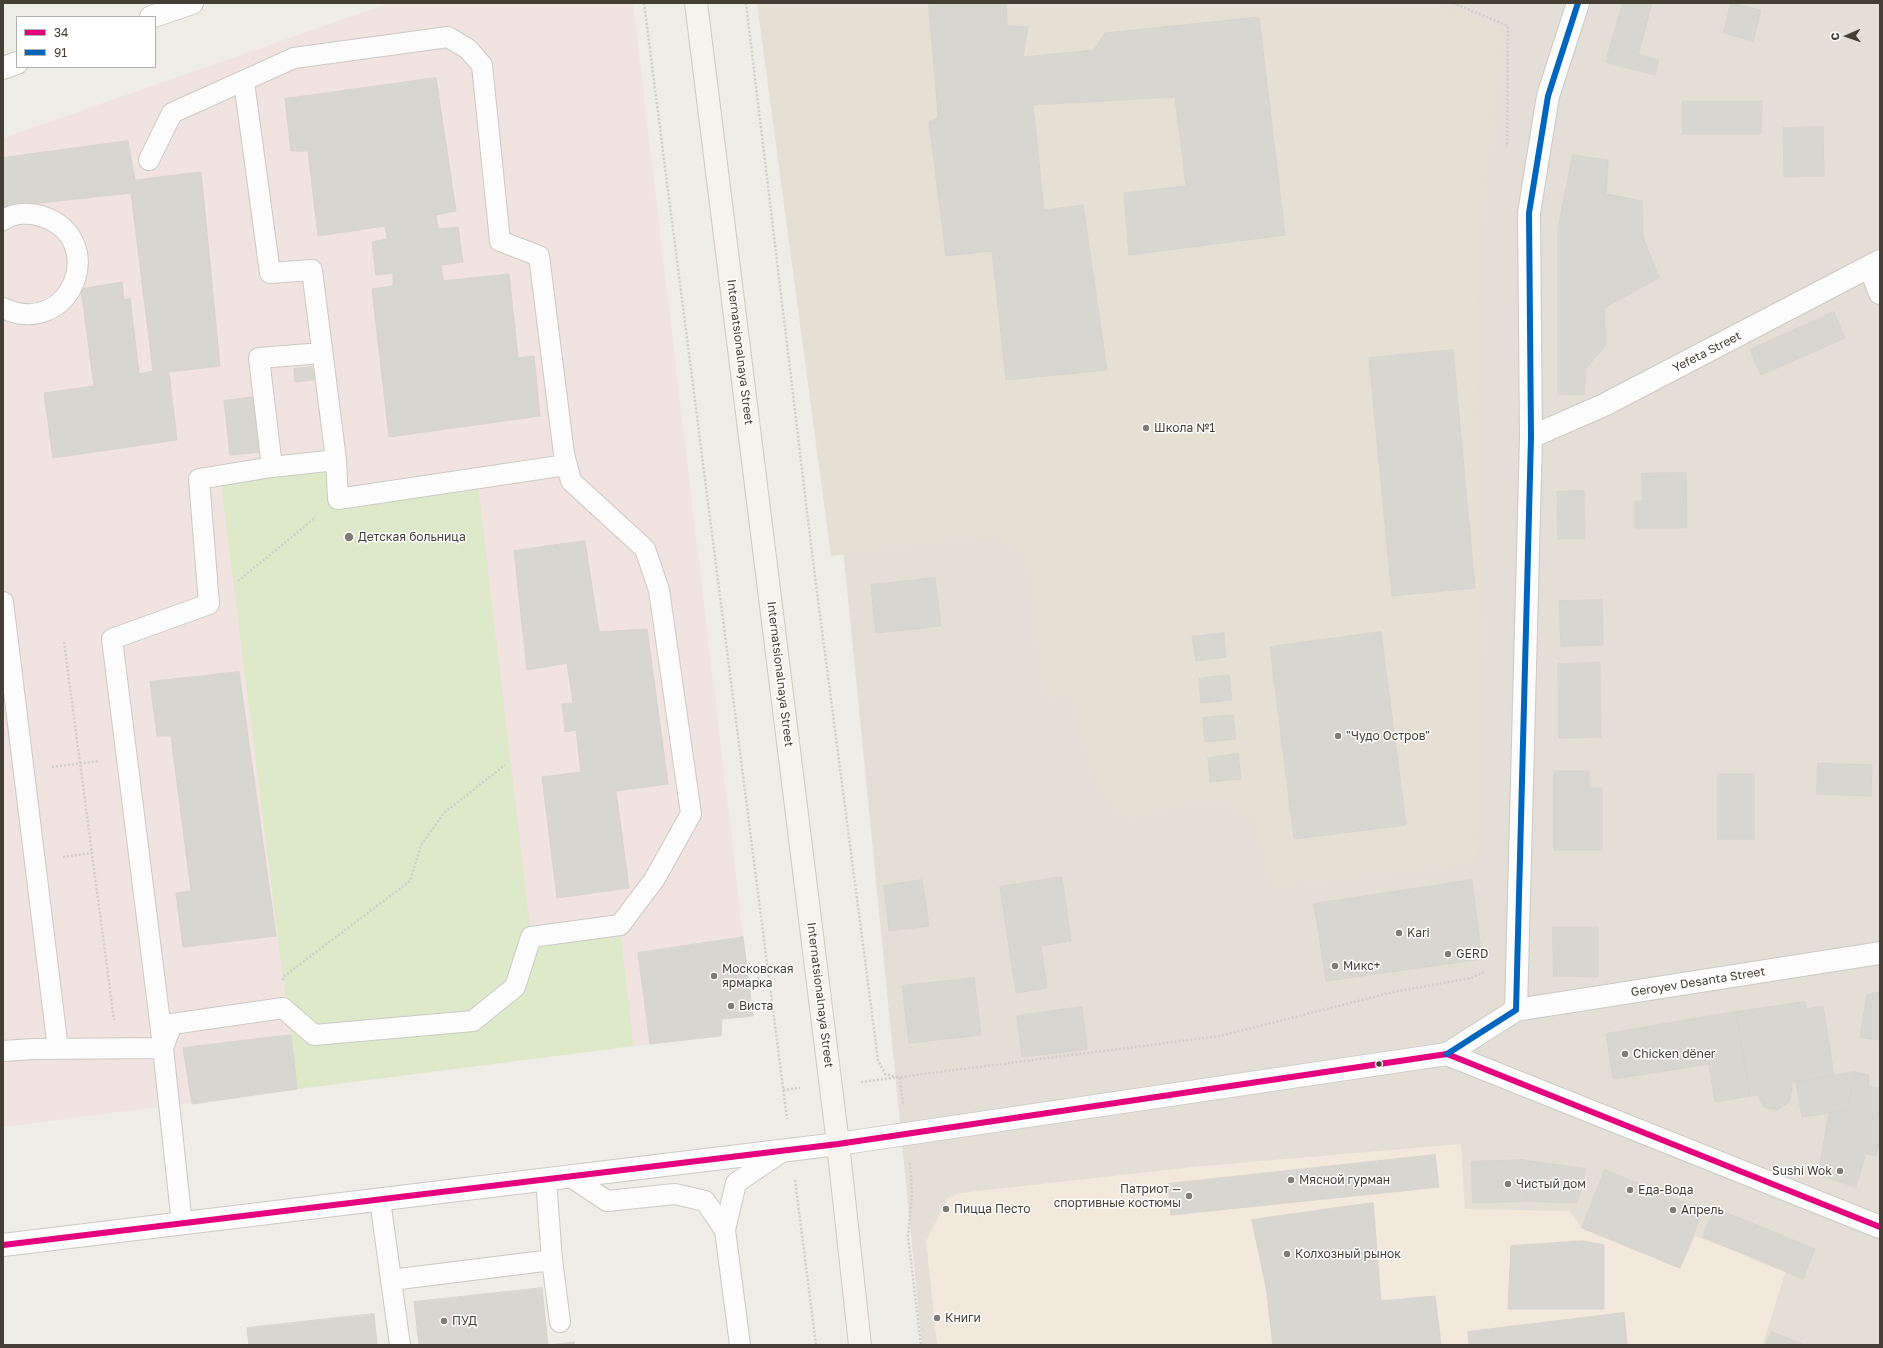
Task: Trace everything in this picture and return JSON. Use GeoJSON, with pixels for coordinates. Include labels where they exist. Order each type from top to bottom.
{"type":"FeatureCollection","features":[{"type":"Feature","properties":{"kind":"main road","name":"Internatsionalnaya Street"},"geometry":{"type":"LineString","coordinates":[[696,3],[831,1084],[860,1345]]}},
{"type":"Feature","properties":{"kind":"street"},"geometry":{"type":"LineString","coordinates":[[157,11],[192,3]]}},
{"type":"Feature","properties":{"kind":"street"},"geometry":{"type":"LineString","coordinates":[[3,1245],[787,1151],[1447,1054],[1516,1010],[1531,437],[1529,213],[1548,96],[1578,3]]}},
{"type":"Feature","properties":{"kind":"street"},"geometry":{"type":"LineString","coordinates":[[3,68],[16,63]]}},
{"type":"Feature","properties":{"kind":"street"},"geometry":{"type":"LineString","coordinates":[[1875,264],[1880,293]]}},
{"type":"Feature","properties":{"kind":"street","name":"Yefeta Street"},"geometry":{"type":"LineString","coordinates":[[1531,437],[1604,405],[1875,264]]}},
{"type":"Feature","properties":{"kind":"street","name":"Geroyev Desanta Street"},"geometry":{"type":"LineString","coordinates":[[1516,1010],[1880,953]]}},
{"type":"Feature","properties":{"kind":"street"},"geometry":{"type":"LineString","coordinates":[[1447,1054],[1880,1227]]}},
{"type":"Feature","properties":{"kind":"lane"},"geometry":{"type":"LineString","coordinates":[[149,160],[172,113],[244,82],[294,58],[448,37],[468,49],[482,65],[500,241],[539,256],[566,465],[571,481],[645,549],[659,590],[692,814],[654,880],[620,925],[531,937],[515,987],[473,1020],[314,1035],[284,1008],[172,1024],[163,1048]]}},
{"type":"Feature","properties":{"kind":"lane"},"geometry":{"type":"LineString","coordinates":[[244,82],[270,273],[312,270],[336,460],[338,499],[566,465]]}},
{"type":"Feature","properties":{"kind":"lane"},"geometry":{"type":"LineString","coordinates":[[3,220],[18,214],[35,214],[52,219],[65,230],[77,251],[79,264],[75,282],[67,297],[46,312],[28,315],[3,308]]}},
{"type":"Feature","properties":{"kind":"lane"},"geometry":{"type":"LineString","coordinates":[[272,466],[259,358],[322,353]]}},
{"type":"Feature","properties":{"kind":"lane"},"geometry":{"type":"LineString","coordinates":[[182,1224],[163,1048],[112,639],[209,604],[199,479],[272,466],[336,460]]}},
{"type":"Feature","properties":{"kind":"lane"},"geometry":{"type":"LineString","coordinates":[[3,602],[58,1049]]}},
{"type":"Feature","properties":{"kind":"lane"},"geometry":{"type":"LineString","coordinates":[[3,1052],[58,1049],[163,1048]]}},
{"type":"Feature","properties":{"kind":"lane"},"geometry":{"type":"LineString","coordinates":[[740,1345],[725,1230],[736,1183],[787,1151]]}},
{"type":"Feature","properties":{"kind":"lane"},"geometry":{"type":"LineString","coordinates":[[572,1177],[607,1201],[675,1194],[705,1201],[725,1230]]}},
{"type":"Feature","properties":{"kind":"lane"},"geometry":{"type":"LineString","coordinates":[[546,1180],[552,1260],[560,1322]]}},
{"type":"Feature","properties":{"kind":"lane"},"geometry":{"type":"LineString","coordinates":[[380,1200],[400,1345]]}},
{"type":"Feature","properties":{"kind":"lane"},"geometry":{"type":"LineString","coordinates":[[391,1280],[552,1260]]}},
{"type":"Feature","properties":{"kind":"path"},"geometry":{"type":"LineString","coordinates":[[644,3],[783,1090],[787,1151],[816,1345]]}},
{"type":"Feature","properties":{"kind":"path"},"geometry":{"type":"LineString","coordinates":[[746,3],[812,553],[878,1060],[885,1074],[900,1078]]}},
{"type":"Feature","properties":{"kind":"path"},"geometry":{"type":"LineString","coordinates":[[1453,3],[1508,26],[1507,154]]}},
{"type":"Feature","properties":{"kind":"path"},"geometry":{"type":"LineString","coordinates":[[209,604],[338,499]]}},
{"type":"Feature","properties":{"kind":"path"},"geometry":{"type":"LineString","coordinates":[[64,642],[117,1048]]}},
{"type":"Feature","properties":{"kind":"path"},"geometry":{"type":"LineString","coordinates":[[24,770],[126,757]]}},
{"type":"Feature","properties":{"kind":"path"},"geometry":{"type":"LineString","coordinates":[[284,1008],[283,977],[410,881],[421,845],[445,812],[506,765]]}},
{"type":"Feature","properties":{"kind":"path"},"geometry":{"type":"LineString","coordinates":[[783,1090],[900,1078],[1220,1036],[1393,992],[1471,978],[1492,968]]}},
{"type":"Feature","properties":{"kind":"path"},"geometry":{"type":"LineString","coordinates":[[900,1078],[907,1134],[912,1194],[908,1236],[920,1345]]}},
{"type":"Feature","properties":{"kind":"shaded area","name":"Детская больница"},"geometry":{"type":"Polygon","coordinates":[[[390,3],[633,3],[743,935],[638,953],[650,1044],[3,1127],[3,138],[390,3]]]}},
{"type":"Feature","properties":{"kind":"shaded area","name":"Школа №1"},"geometry":{"type":"Polygon","coordinates":[[[757,3],[1436,3],[1505,33],[1484,198],[1477,320],[1482,635],[1478,862],[1273,890],[1253,822],[1224,803],[1189,805],[1125,822],[1106,799],[1088,763],[1082,732],[1072,696],[1046,699],[1035,631],[1034,593],[1022,555],[996,536],[831,556],[757,3]]]}},
{"type":"Feature","properties":{"kind":"shaded area"},"geometry":{"type":"Polygon","coordinates":[[[789,3],[1880,3],[1880,1345],[922,1345],[789,3]]]}},
{"type":"Feature","properties":{"kind":"shaded area","name":"Колхозный рынок"},"geometry":{"type":"Polygon","coordinates":[[[1461,1144],[1465,1209],[1570,1211],[1582,1228],[1680,1268],[1695,1236],[1786,1270],[1763,1345],[937,1345],[926,1241],[948,1198],[960,1193],[1202,1166],[1461,1144]]]}},
{"type":"Feature","properties":{"kind":"green space"},"geometry":{"type":"Polygon","coordinates":[[[336,460],[338,499],[477,478],[531,936],[620,925],[633,1046],[297,1089],[220,476],[336,460]]]}},
{"type":"Feature","properties":{"kind":"building"},"geometry":{"type":"Polygon","coordinates":[[[929,3],[1006,3],[1007,26],[1028,27],[1023,57],[1094,50],[1105,33],[1259,17],[1285,235],[1129,255],[1124,193],[1186,186],[1175,97],[1033,105],[1044,210],[1083,205],[1107,370],[1006,380],[992,251],[946,256],[929,122],[938,117],[929,3]]]}},
{"type":"Feature","properties":{"kind":"building"},"geometry":{"type":"Polygon","coordinates":[[[1623,3],[1652,3],[1638,55],[1659,60],[1655,75],[1606,62],[1623,3]]]}},
{"type":"Feature","properties":{"kind":"building"},"geometry":{"type":"Polygon","coordinates":[[[1731,3],[1761,10],[1753,41],[1724,33],[1731,3]]]}},
{"type":"Feature","properties":{"kind":"building"},"geometry":{"type":"Polygon","coordinates":[[[436,78],[456,211],[436,215],[438,229],[458,227],[463,262],[441,265],[443,281],[509,274],[518,358],[534,356],[540,416],[389,437],[372,289],[393,286],[393,273],[376,275],[372,242],[387,239],[385,226],[318,236],[308,151],[291,151],[285,99],[436,78]]]}},
{"type":"Feature","properties":{"kind":"building"},"geometry":{"type":"Polygon","coordinates":[[[1683,101],[1762,101],[1761,134],[1683,134],[1683,101]]]}},
{"type":"Feature","properties":{"kind":"building"},"geometry":{"type":"Polygon","coordinates":[[[1823,127],[1824,176],[1784,177],[1783,128],[1823,127]]]}},
{"type":"Feature","properties":{"kind":"building"},"geometry":{"type":"Polygon","coordinates":[[[128,141],[135,180],[201,172],[220,366],[169,372],[177,440],[53,458],[44,393],[94,386],[81,289],[122,282],[124,300],[130,298],[139,374],[153,371],[131,193],[3,207],[3,158],[128,141]]]}},
{"type":"Feature","properties":{"kind":"building"},"geometry":{"type":"Polygon","coordinates":[[[1573,155],[1608,160],[1606,194],[1642,201],[1643,237],[1659,278],[1604,308],[1606,345],[1586,368],[1584,395],[1558,394],[1558,229],[1573,155]]]}},
{"type":"Feature","properties":{"kind":"building"},"geometry":{"type":"Polygon","coordinates":[[[1834,312],[1845,338],[1761,375],[1750,350],[1834,312]]]}},
{"type":"Feature","properties":{"kind":"building"},"geometry":{"type":"Polygon","coordinates":[[[1453,350],[1475,588],[1392,596],[1369,358],[1453,350]]]}},
{"type":"Feature","properties":{"kind":"building"},"geometry":{"type":"Polygon","coordinates":[[[312,367],[314,380],[295,382],[294,369],[312,367]]]}},
{"type":"Feature","properties":{"kind":"building"},"geometry":{"type":"Polygon","coordinates":[[[255,397],[262,452],[230,455],[224,401],[255,397]]]}},
{"type":"Feature","properties":{"kind":"building"},"geometry":{"type":"Polygon","coordinates":[[[1686,473],[1687,528],[1635,528],[1635,501],[1643,501],[1642,474],[1686,473]]]}},
{"type":"Feature","properties":{"kind":"building"},"geometry":{"type":"Polygon","coordinates":[[[1584,491],[1585,539],[1558,539],[1557,492],[1584,491]]]}},
{"type":"Feature","properties":{"kind":"building"},"geometry":{"type":"Polygon","coordinates":[[[585,541],[599,632],[647,629],[668,784],[616,791],[629,888],[557,898],[542,777],[581,772],[576,730],[565,732],[562,704],[573,703],[567,663],[527,670],[514,551],[585,541]]]}},
{"type":"Feature","properties":{"kind":"building"},"geometry":{"type":"Polygon","coordinates":[[[935,578],[941,626],[876,633],[871,585],[935,578]]]}},
{"type":"Feature","properties":{"kind":"building"},"geometry":{"type":"Polygon","coordinates":[[[1602,600],[1603,645],[1561,646],[1559,601],[1602,600]]]}},
{"type":"Feature","properties":{"kind":"building","name":"\"Чудо Остров\""},"geometry":{"type":"Polygon","coordinates":[[[1381,632],[1406,825],[1294,839],[1270,647],[1381,632]]]}},
{"type":"Feature","properties":{"kind":"building"},"geometry":{"type":"Polygon","coordinates":[[[1224,633],[1226,657],[1196,661],[1192,637],[1224,633]]]}},
{"type":"Feature","properties":{"kind":"building"},"geometry":{"type":"Polygon","coordinates":[[[1600,663],[1601,737],[1559,738],[1558,664],[1600,663]]]}},
{"type":"Feature","properties":{"kind":"building"},"geometry":{"type":"Polygon","coordinates":[[[239,672],[276,936],[183,947],[176,893],[191,891],[171,736],[157,736],[150,682],[239,672]]]}},
{"type":"Feature","properties":{"kind":"building"},"geometry":{"type":"Polygon","coordinates":[[[1229,675],[1232,700],[1201,703],[1199,679],[1229,675]]]}},
{"type":"Feature","properties":{"kind":"building"},"geometry":{"type":"Polygon","coordinates":[[[1233,715],[1236,739],[1205,742],[1203,718],[1233,715]]]}},
{"type":"Feature","properties":{"kind":"building"},"geometry":{"type":"Polygon","coordinates":[[[1238,754],[1241,779],[1210,782],[1208,758],[1238,754]]]}},
{"type":"Feature","properties":{"kind":"building"},"geometry":{"type":"Polygon","coordinates":[[[1818,763],[1872,765],[1871,796],[1817,794],[1818,763]]]}},
{"type":"Feature","properties":{"kind":"building"},"geometry":{"type":"Polygon","coordinates":[[[1554,771],[1589,771],[1589,788],[1602,788],[1602,850],[1554,850],[1554,771]]]}},
{"type":"Feature","properties":{"kind":"building"},"geometry":{"type":"Polygon","coordinates":[[[1718,774],[1754,774],[1754,839],[1718,839],[1718,774]]]}},
{"type":"Feature","properties":{"kind":"building"},"geometry":{"type":"Polygon","coordinates":[[[1062,877],[1071,941],[1041,946],[1047,988],[1016,993],[1000,887],[1062,877]]]}},
{"type":"Feature","properties":{"kind":"building"},"geometry":{"type":"Polygon","coordinates":[[[922,880],[929,926],[889,931],[884,886],[922,880]]]}},
{"type":"Feature","properties":{"kind":"building"},"geometry":{"type":"Polygon","coordinates":[[[1472,880],[1482,959],[1326,981],[1314,904],[1472,880]]]}},
{"type":"Feature","properties":{"kind":"building"},"geometry":{"type":"Polygon","coordinates":[[[1553,927],[1598,927],[1598,977],[1554,976],[1553,927]]]}},
{"type":"Feature","properties":{"kind":"building"},"geometry":{"type":"Polygon","coordinates":[[[743,937],[753,1016],[722,1019],[721,1036],[650,1044],[638,953],[743,937]]]}},
{"type":"Feature","properties":{"kind":"building"},"geometry":{"type":"Polygon","coordinates":[[[974,978],[981,1035],[909,1043],[902,986],[974,978]]]}},
{"type":"Feature","properties":{"kind":"building"},"geometry":{"type":"Polygon","coordinates":[[[1880,992],[1880,1040],[1860,1037],[1867,995],[1880,992]]]}},
{"type":"Feature","properties":{"kind":"building"},"geometry":{"type":"Polygon","coordinates":[[[1805,1002],[1806,1009],[1823,1006],[1834,1076],[1791,1082],[1792,1089],[1789,1102],[1777,1110],[1764,1107],[1757,1095],[1750,1096],[1736,1012],[1805,1002]]]}},
{"type":"Feature","properties":{"kind":"building"},"geometry":{"type":"Polygon","coordinates":[[[1082,1007],[1087,1049],[1022,1057],[1017,1016],[1082,1007]]]}},
{"type":"Feature","properties":{"kind":"building"},"geometry":{"type":"Polygon","coordinates":[[[1736,1012],[1750,1096],[1715,1102],[1709,1064],[1613,1079],[1606,1034],[1736,1012]]]}},
{"type":"Feature","properties":{"kind":"building"},"geometry":{"type":"Polygon","coordinates":[[[291,1035],[297,1089],[192,1104],[183,1048],[291,1035]]]}},
{"type":"Feature","properties":{"kind":"building"},"geometry":{"type":"Polygon","coordinates":[[[1855,1072],[1869,1075],[1868,1086],[1880,1089],[1880,1109],[1877,1120],[1880,1121],[1880,1137],[1876,1156],[1866,1153],[1856,1187],[1818,1175],[1829,1113],[1847,1110],[1855,1072]]]}},
{"type":"Feature","properties":{"kind":"building"},"geometry":{"type":"Polygon","coordinates":[[[1855,1072],[1847,1110],[1802,1117],[1796,1082],[1855,1072]]]}},
{"type":"Feature","properties":{"kind":"building"},"geometry":{"type":"Polygon","coordinates":[[[1435,1155],[1439,1187],[1171,1215],[1168,1184],[1435,1155]]]}},
{"type":"Feature","properties":{"kind":"building"},"geometry":{"type":"Polygon","coordinates":[[[1524,1160],[1526,1201],[1473,1203],[1471,1162],[1524,1160]]]}},
{"type":"Feature","properties":{"kind":"building"},"geometry":{"type":"Polygon","coordinates":[[[1524,1160],[1586,1169],[1577,1203],[1526,1201],[1524,1160]]]}},
{"type":"Feature","properties":{"kind":"building"},"geometry":{"type":"Polygon","coordinates":[[[1605,1170],[1703,1210],[1680,1268],[1582,1228],[1605,1170]]]}},
{"type":"Feature","properties":{"kind":"building"},"geometry":{"type":"Polygon","coordinates":[[[1373,1203],[1381,1301],[1435,1296],[1441,1345],[1273,1345],[1266,1287],[1252,1220],[1373,1203]]]}},
{"type":"Feature","properties":{"kind":"building"},"geometry":{"type":"Polygon","coordinates":[[[1715,1208],[1815,1249],[1803,1279],[1703,1237],[1715,1208]]]}},
{"type":"Feature","properties":{"kind":"building"},"geometry":{"type":"Polygon","coordinates":[[[1583,1241],[1604,1245],[1604,1309],[1508,1309],[1511,1246],[1583,1241]]]}},
{"type":"Feature","properties":{"kind":"building"},"geometry":{"type":"Polygon","coordinates":[[[542,1288],[548,1345],[419,1345],[414,1302],[542,1288]]]}},
{"type":"Feature","properties":{"kind":"building"},"geometry":{"type":"Polygon","coordinates":[[[1624,1313],[1627,1345],[1469,1345],[1468,1332],[1624,1313]]]}},
{"type":"Feature","properties":{"kind":"building"},"geometry":{"type":"Polygon","coordinates":[[[374,1314],[377,1345],[249,1345],[247,1328],[374,1314]]]}},
{"type":"Feature","properties":{"kind":"building"},"geometry":{"type":"Polygon","coordinates":[[[1772,1332],[1805,1345],[1766,1345],[1772,1332]]]}},
{"type":"Feature","properties":{"kind":"building"},"geometry":{"type":"Polygon","coordinates":[[[574,1342],[575,1345],[548,1345],[574,1342]]]}},
{"type":"Feature","properties":{"kind":"transit line","name":"91"},"geometry":{"type":"LineString","coordinates":[[1447,1054],[1516,1010],[1531,437],[1529,213],[1548,96],[1578,3]]}},
{"type":"Feature","properties":{"kind":"transit line","name":"34"},"geometry":{"type":"LineString","coordinates":[[3,1245],[838,1144],[1447,1054],[1880,1227]]}},
{"type":"Feature","properties":{"kind":"place","name":"Школа №1"},"geometry":{"type":"Point","coordinates":[1146,428]}},
{"type":"Feature","properties":{"kind":"place","name":"Детская больница"},"geometry":{"type":"Point","coordinates":[349,537]}},
{"type":"Feature","properties":{"kind":"place","name":"\"Чудо Остров\""},"geometry":{"type":"Point","coordinates":[1338,736]}},
{"type":"Feature","properties":{"kind":"place","name":"Kari"},"geometry":{"type":"Point","coordinates":[1399,933]}},
{"type":"Feature","properties":{"kind":"place","name":"GERD"},"geometry":{"type":"Point","coordinates":[1448,954]}},
{"type":"Feature","properties":{"kind":"place","name":"Микс+"},"geometry":{"type":"Point","coordinates":[1335,966]}},
{"type":"Feature","properties":{"kind":"place","name":"Московская ярмарка"},"geometry":{"type":"Point","coordinates":[714,976]}},
{"type":"Feature","properties":{"kind":"place","name":"Виста"},"geometry":{"type":"Point","coordinates":[731,1006]}},
{"type":"Feature","properties":{"kind":"place","name":"Chicken dëner"},"geometry":{"type":"Point","coordinates":[1625,1054]}},
{"type":"Feature","properties":{"kind":"place","name":"Sushi Wok"},"geometry":{"type":"Point","coordinates":[1840,1171]}},
{"type":"Feature","properties":{"kind":"place","name":"Мясной гурман"},"geometry":{"type":"Point","coordinates":[1291,1180]}},
{"type":"Feature","properties":{"kind":"place","name":"Чистый дом"},"geometry":{"type":"Point","coordinates":[1508,1184]}},
{"type":"Feature","properties":{"kind":"place","name":"Еда-Вода"},"geometry":{"type":"Point","coordinates":[1630,1190]}},
{"type":"Feature","properties":{"kind":"place","name":"Патриот — спортивные костюмы"},"geometry":{"type":"Point","coordinates":[1189,1196]}},
{"type":"Feature","properties":{"kind":"place","name":"Пицца Песто"},"geometry":{"type":"Point","coordinates":[946,1209]}},
{"type":"Feature","properties":{"kind":"place","name":"Апрель"},"geometry":{"type":"Point","coordinates":[1673,1210]}},
{"type":"Feature","properties":{"kind":"place","name":"Колхозный рынок"},"geometry":{"type":"Point","coordinates":[1287,1254]}},
{"type":"Feature","properties":{"kind":"place","name":"Книги"},"geometry":{"type":"Point","coordinates":[937,1318]}},
{"type":"Feature","properties":{"kind":"place","name":"ПУД"},"geometry":{"type":"Point","coordinates":[444,1321]}}]}
